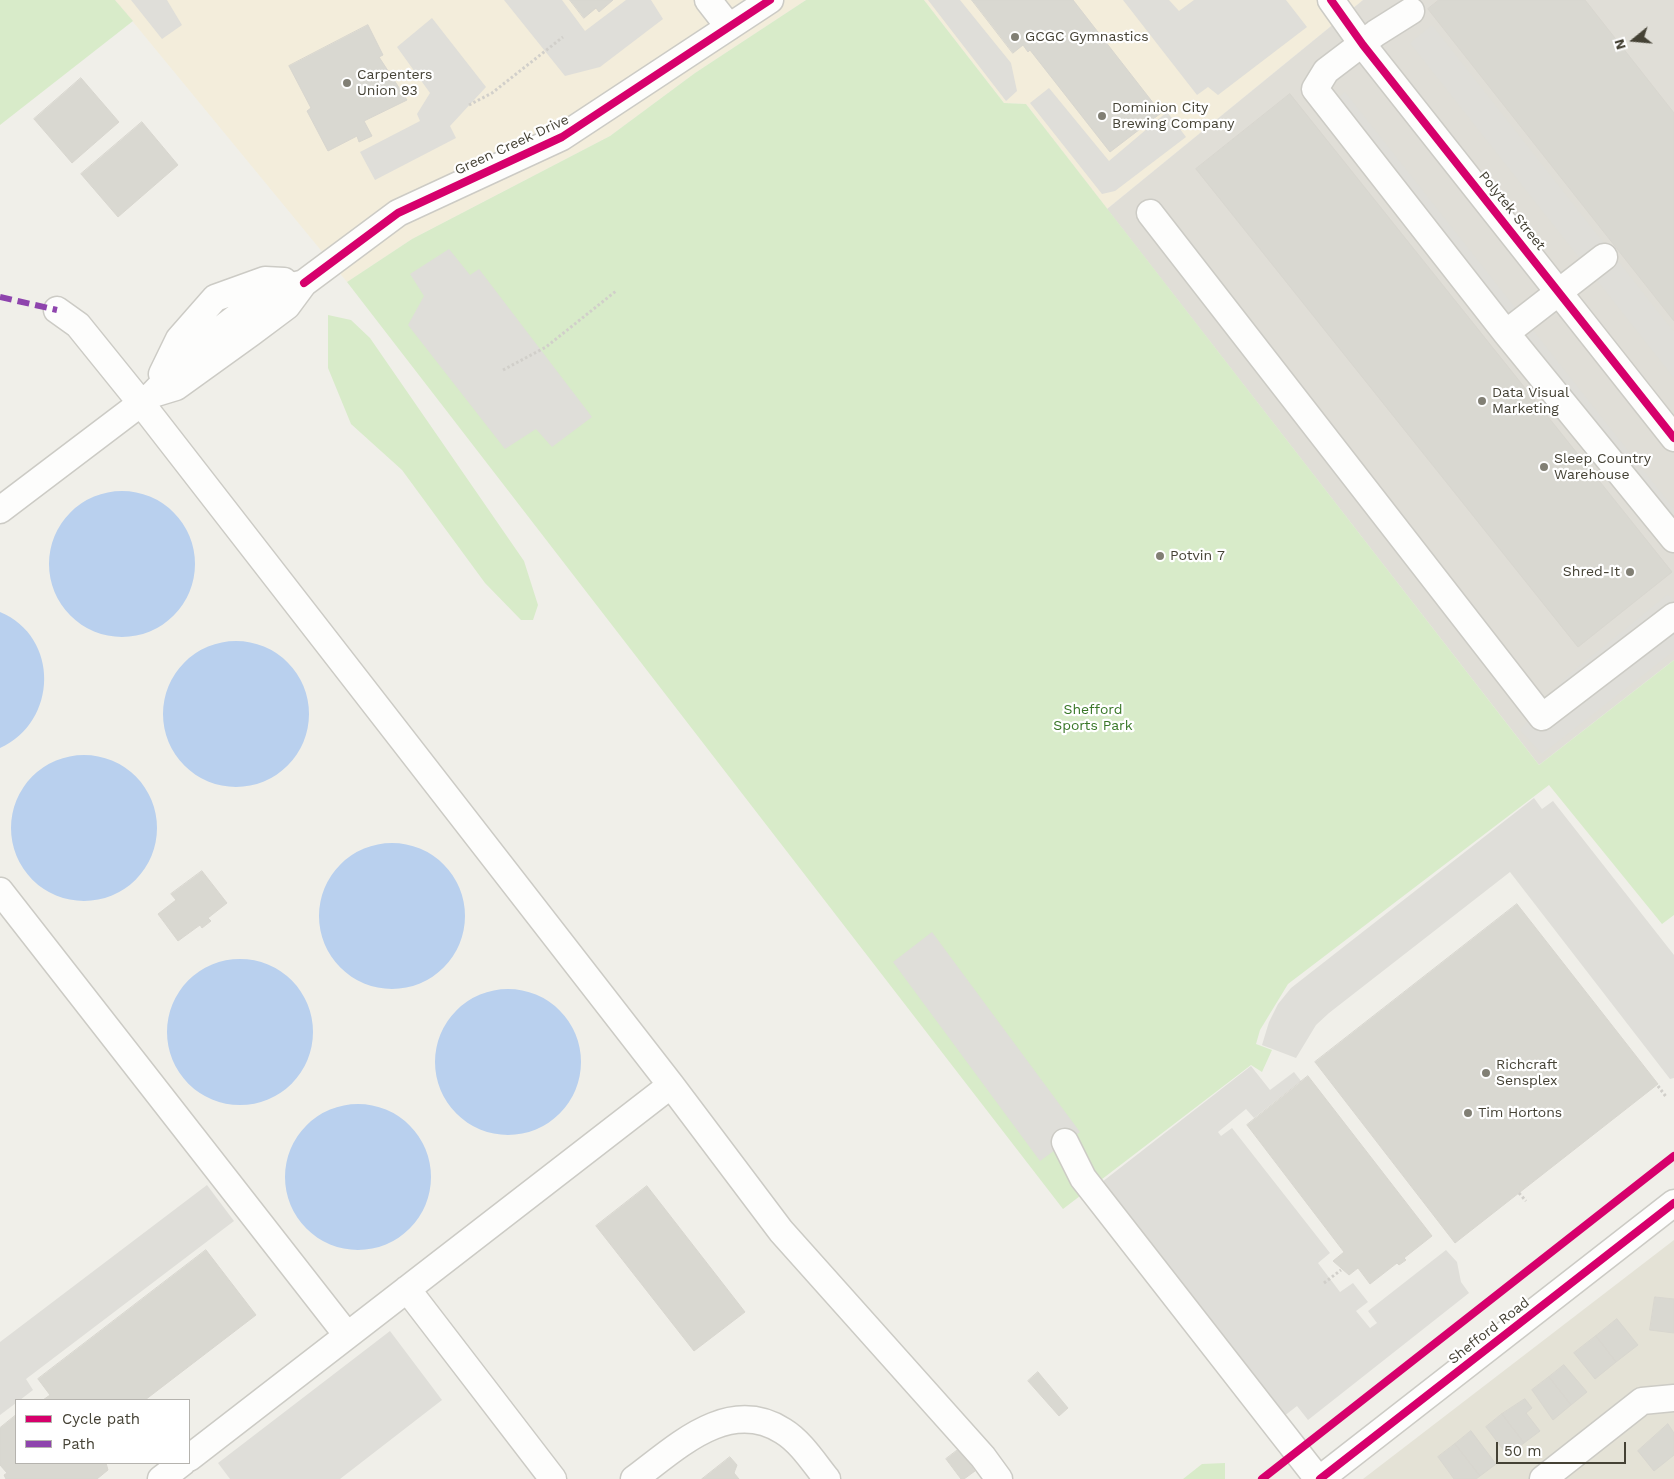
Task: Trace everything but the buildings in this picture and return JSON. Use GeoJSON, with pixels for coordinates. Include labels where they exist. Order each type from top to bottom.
{"type":"FeatureCollection","features":[{"type":"Feature","properties":{"kind":"street"},"geometry":{"type":"LineString","coordinates":[[708,0],[729,27]]}},
{"type":"Feature","properties":{"kind":"street","name":"Green Creek Drive"},"geometry":{"type":"LineString","coordinates":[[147,399],[200,345],[278,288],[304,282],[398,213],[562,137],[770,0]]}},
{"type":"Feature","properties":{"kind":"street","name":"Polytek Street"},"geometry":{"type":"LineString","coordinates":[[1331,0],[1363,44],[1674,438]]}},
{"type":"Feature","properties":{"kind":"street"},"geometry":{"type":"LineString","coordinates":[[1411,11],[1376,33],[1326,71],[1315,88],[1506,333],[1674,539]]}},
{"type":"Feature","properties":{"kind":"street"},"geometry":{"type":"LineString","coordinates":[[1150,213],[1542,717],[1674,616]]}},
{"type":"Feature","properties":{"kind":"street"},"geometry":{"type":"LineString","coordinates":[[1506,333],[1604,257]]}},
{"type":"Feature","properties":{"kind":"street"},"geometry":{"type":"LineString","coordinates":[[57,310],[78,325],[147,399],[781,1231],[984,1457],[999,1479]]}},
{"type":"Feature","properties":{"kind":"street"},"geometry":{"type":"LineString","coordinates":[[0,510],[147,399]]}},
{"type":"Feature","properties":{"kind":"street"},"geometry":{"type":"LineString","coordinates":[[0,891],[347,1335]]}},
{"type":"Feature","properties":{"kind":"street"},"geometry":{"type":"LineString","coordinates":[[190,1457],[671,1085]]}},
{"type":"Feature","properties":{"kind":"street"},"geometry":{"type":"LineString","coordinates":[[1066,1142],[1083,1178],[1319,1479]]}},
{"type":"Feature","properties":{"kind":"street","name":"Shefford Road"},"geometry":{"type":"LineString","coordinates":[[1319,1479],[1674,1203]]}},
{"type":"Feature","properties":{"kind":"street"},"geometry":{"type":"LineString","coordinates":[[407,1289],[552,1479]]}},
{"type":"Feature","properties":{"kind":"street"},"geometry":{"type":"LineString","coordinates":[[1543,1479],[1642,1401],[1674,1398]]}},
{"type":"Feature","properties":{"kind":"street"},"geometry":{"type":"LineString","coordinates":[[634,1479],[701,1430],[732,1420],[742,1420],[773,1426],[784,1431],[795,1440],[827,1479]]}},
{"type":"Feature","properties":{"kind":"street"},"geometry":{"type":"LineString","coordinates":[[162,1479],[181,1464]]}},
{"type":"Feature","properties":{"kind":"path"},"geometry":{"type":"LineString","coordinates":[[469,105],[492,93],[562,37]]}},
{"type":"Feature","properties":{"kind":"path"},"geometry":{"type":"LineString","coordinates":[[503,370],[546,347],[616,291]]}},
{"type":"Feature","properties":{"kind":"path"},"geometry":{"type":"LineString","coordinates":[[1658,1086],[1667,1098]]}},
{"type":"Feature","properties":{"kind":"path"},"geometry":{"type":"LineString","coordinates":[[1519,1193],[1526,1201]]}},
{"type":"Feature","properties":{"kind":"path"},"geometry":{"type":"LineString","coordinates":[[1324,1283],[1341,1270]]}},
{"type":"Feature","properties":{"kind":"shaded area"},"geometry":{"type":"Polygon","coordinates":[[[115,0],[806,0],[695,73],[610,136],[412,239],[347,282],[115,0]]]}},
{"type":"Feature","properties":{"kind":"shaded area"},"geometry":{"type":"Polygon","coordinates":[[[131,0],[167,0],[182,25],[162,39],[131,0]]]}},
{"type":"Feature","properties":{"kind":"shaded area"},"geometry":{"type":"Polygon","coordinates":[[[504,0],[562,0],[585,31],[626,0],[651,0],[663,19],[600,67],[565,76],[504,0]]]}},
{"type":"Feature","properties":{"kind":"shaded area"},"geometry":{"type":"Polygon","coordinates":[[[924,0],[1363,0],[1107,209],[1026,104],[1004,103],[924,0]]]}},
{"type":"Feature","properties":{"kind":"shaded area"},"geometry":{"type":"Polygon","coordinates":[[[928,0],[960,0],[1011,63],[1017,91],[1006,101],[928,0]]]}},
{"type":"Feature","properties":{"kind":"shaded area"},"geometry":{"type":"Polygon","coordinates":[[[1123,0],[1169,0],[1179,11],[1194,0],[1286,0],[1307,27],[1218,95],[1208,87],[1197,95],[1123,0]]]}},
{"type":"Feature","properties":{"kind":"shaded area"},"geometry":{"type":"Polygon","coordinates":[[[1363,0],[1674,0],[1674,660],[1539,765],[1107,209],[1363,0]]]}},
{"type":"Feature","properties":{"kind":"shaded area"},"geometry":{"type":"Polygon","coordinates":[[[432,18],[486,87],[450,126],[456,138],[375,180],[360,152],[420,121],[417,114],[430,93],[397,47],[432,18]]]}},
{"type":"Feature","properties":{"kind":"shaded area"},"geometry":{"type":"Polygon","coordinates":[[[1432,25],[1674,332],[1674,378],[1410,43],[1432,25]]]}},
{"type":"Feature","properties":{"kind":"shaded area"},"geometry":{"type":"Polygon","coordinates":[[[1049,88],[1109,161],[1167,112],[1186,137],[1115,191],[1102,194],[1030,103],[1049,88]]]}},
{"type":"Feature","properties":{"kind":"shaded area"},"geometry":{"type":"Polygon","coordinates":[[[1345,92],[1674,509],[1674,528],[1323,110],[1345,92]]]}},
{"type":"Feature","properties":{"kind":"shaded area"},"geometry":{"type":"Polygon","coordinates":[[[449,249],[470,275],[479,269],[592,417],[552,447],[536,429],[505,449],[408,325],[424,296],[410,274],[449,249]]]}},
{"type":"Feature","properties":{"kind":"shaded area"},"geometry":{"type":"Polygon","coordinates":[[[1667,595],[1674,599],[1674,651],[1542,754],[1520,730],[1567,676],[1667,595]]]}},
{"type":"Feature","properties":{"kind":"shaded area"},"geometry":{"type":"Polygon","coordinates":[[[1534,798],[1542,809],[1553,801],[1674,955],[1674,1078],[1670,1079],[1510,872],[1329,1013],[1316,1025],[1296,1058],[1262,1045],[1269,1022],[1278,1004],[1291,988],[1534,798]]]}},
{"type":"Feature","properties":{"kind":"shaded area"},"geometry":{"type":"Polygon","coordinates":[[[932,932],[1080,1132],[1040,1161],[893,962],[932,932]]]}},
{"type":"Feature","properties":{"kind":"shaded area"},"geometry":{"type":"Polygon","coordinates":[[[1251,1066],[1270,1090],[1294,1072],[1301,1081],[1254,1118],[1246,1109],[1218,1132],[1221,1136],[1232,1128],[1330,1253],[1318,1263],[1340,1292],[1353,1283],[1368,1302],[1356,1311],[1370,1328],[1377,1323],[1368,1311],[1446,1250],[1457,1262],[1461,1282],[1469,1293],[1308,1420],[1297,1406],[1265,1431],[1102,1182],[1251,1066]]]}},
{"type":"Feature","properties":{"kind":"shaded area"},"geometry":{"type":"Polygon","coordinates":[[[207,1185],[234,1221],[26,1379],[33,1390],[21,1399],[15,1399],[15,1404],[0,1415],[0,1342],[207,1185]]]}},
{"type":"Feature","properties":{"kind":"shaded area"},"geometry":{"type":"Polygon","coordinates":[[[1674,1240],[1674,1479],[1363,1479],[1674,1240]]]}},
{"type":"Feature","properties":{"kind":"shaded area"},"geometry":{"type":"Polygon","coordinates":[[[390,1331],[442,1400],[340,1479],[230,1479],[218,1463],[390,1331]]]}},
{"type":"Feature","properties":{"kind":"green space"},"geometry":{"type":"Polygon","coordinates":[[[0,0],[115,0],[133,21],[0,125],[0,0]]]}},
{"type":"Feature","properties":{"kind":"green space","name":"Shefford Sports Park"},"geometry":{"type":"Polygon","coordinates":[[[806,0],[924,0],[1004,103],[1026,104],[1539,765],[1674,660],[1674,915],[1662,924],[1549,785],[1288,984],[1260,1030],[1256,1044],[1272,1050],[1262,1072],[1251,1065],[1063,1209],[347,282],[412,239],[610,136],[695,73],[806,0]]]}},
{"type":"Feature","properties":{"kind":"green space"},"geometry":{"type":"Polygon","coordinates":[[[328,315],[351,320],[370,338],[524,561],[538,605],[533,620],[521,620],[485,583],[402,470],[351,424],[328,368],[328,315]]]}},
{"type":"Feature","properties":{"kind":"green space"},"geometry":{"type":"Polygon","coordinates":[[[1225,1463],[1225,1479],[1183,1479],[1202,1464],[1225,1463]]]}},
{"type":"Feature","properties":{"kind":"water"},"geometry":{"type":"Polygon","coordinates":[[[122,491],[150,496],[174,512],[190,536],[195,564],[190,592],[174,616],[150,632],[122,637],[94,632],[70,616],[54,592],[49,564],[54,536],[70,512],[94,496],[122,491]]]}},
{"type":"Feature","properties":{"kind":"water"},"geometry":{"type":"Polygon","coordinates":[[[0,612],[20,624],[33,640],[42,659],[44,680],[41,700],[33,719],[19,736],[0,748],[0,612]]]}},
{"type":"Feature","properties":{"kind":"water"},"geometry":{"type":"Polygon","coordinates":[[[236,641],[264,646],[288,662],[304,686],[309,714],[304,742],[288,766],[264,782],[236,787],[208,782],[184,766],[168,742],[163,714],[168,686],[184,662],[208,646],[236,641]]]}},
{"type":"Feature","properties":{"kind":"water"},"geometry":{"type":"Polygon","coordinates":[[[84,755],[112,760],[136,776],[152,800],[157,828],[152,856],[136,880],[112,896],[84,901],[56,896],[32,880],[16,856],[11,828],[16,800],[32,776],[56,760],[84,755]]]}},
{"type":"Feature","properties":{"kind":"water"},"geometry":{"type":"Polygon","coordinates":[[[392,843],[420,848],[444,864],[460,888],[465,916],[460,944],[444,968],[420,984],[392,989],[364,984],[340,968],[324,944],[319,916],[324,888],[340,864],[364,848],[392,843]]]}},
{"type":"Feature","properties":{"kind":"water"},"geometry":{"type":"Polygon","coordinates":[[[240,959],[268,964],[292,980],[308,1004],[313,1032],[308,1060],[292,1084],[268,1100],[240,1105],[212,1100],[188,1084],[172,1060],[167,1032],[172,1004],[188,980],[212,964],[240,959]]]}},
{"type":"Feature","properties":{"kind":"water"},"geometry":{"type":"Polygon","coordinates":[[[508,989],[536,994],[560,1010],[576,1034],[581,1062],[576,1090],[560,1114],[536,1130],[508,1135],[480,1130],[456,1114],[440,1090],[435,1062],[440,1034],[456,1010],[480,994],[508,989]]]}},
{"type":"Feature","properties":{"kind":"water"},"geometry":{"type":"Polygon","coordinates":[[[358,1104],[386,1109],[410,1125],[426,1149],[431,1177],[426,1205],[410,1229],[386,1245],[358,1250],[330,1245],[306,1229],[290,1205],[285,1177],[290,1149],[306,1125],[330,1109],[358,1104]]]}},
{"type":"Feature","properties":{"kind":"marked path"},"geometry":{"type":"LineString","coordinates":[[0,297],[57,310]]}},
{"type":"Feature","properties":{"kind":"cycle path"},"geometry":{"type":"LineString","coordinates":[[304,283],[398,213],[562,137],[770,0]]}},
{"type":"Feature","properties":{"kind":"cycle path"},"geometry":{"type":"LineString","coordinates":[[1331,0],[1363,45],[1674,438]]}},
{"type":"Feature","properties":{"kind":"cycle path"},"geometry":{"type":"LineString","coordinates":[[1262,1479],[1674,1156]]}},
{"type":"Feature","properties":{"kind":"cycle path"},"geometry":{"type":"LineString","coordinates":[[1320,1479],[1674,1203]]}},
{"type":"Feature","properties":{"kind":"place","name":"GCGC Gymnastics"},"geometry":{"type":"Point","coordinates":[1015,37]}},
{"type":"Feature","properties":{"kind":"place","name":"Carpenters Union 93"},"geometry":{"type":"Point","coordinates":[347,83]}},
{"type":"Feature","properties":{"kind":"place","name":"Dominion City Brewing Company"},"geometry":{"type":"Point","coordinates":[1102,116]}},
{"type":"Feature","properties":{"kind":"place","name":"Data Visual Marketing"},"geometry":{"type":"Point","coordinates":[1482,401]}},
{"type":"Feature","properties":{"kind":"place","name":"Sleep Country Warehouse"},"geometry":{"type":"Point","coordinates":[1544,467]}},
{"type":"Feature","properties":{"kind":"place","name":"Potvin 7"},"geometry":{"type":"Point","coordinates":[1160,556]}},
{"type":"Feature","properties":{"kind":"place","name":"Shred-It"},"geometry":{"type":"Point","coordinates":[1630,572]}},
{"type":"Feature","properties":{"kind":"place","name":"Richcraft Sensplex"},"geometry":{"type":"Point","coordinates":[1486,1073]}},
{"type":"Feature","properties":{"kind":"place","name":"Tim Hortons"},"geometry":{"type":"Point","coordinates":[1468,1113]}}]}
